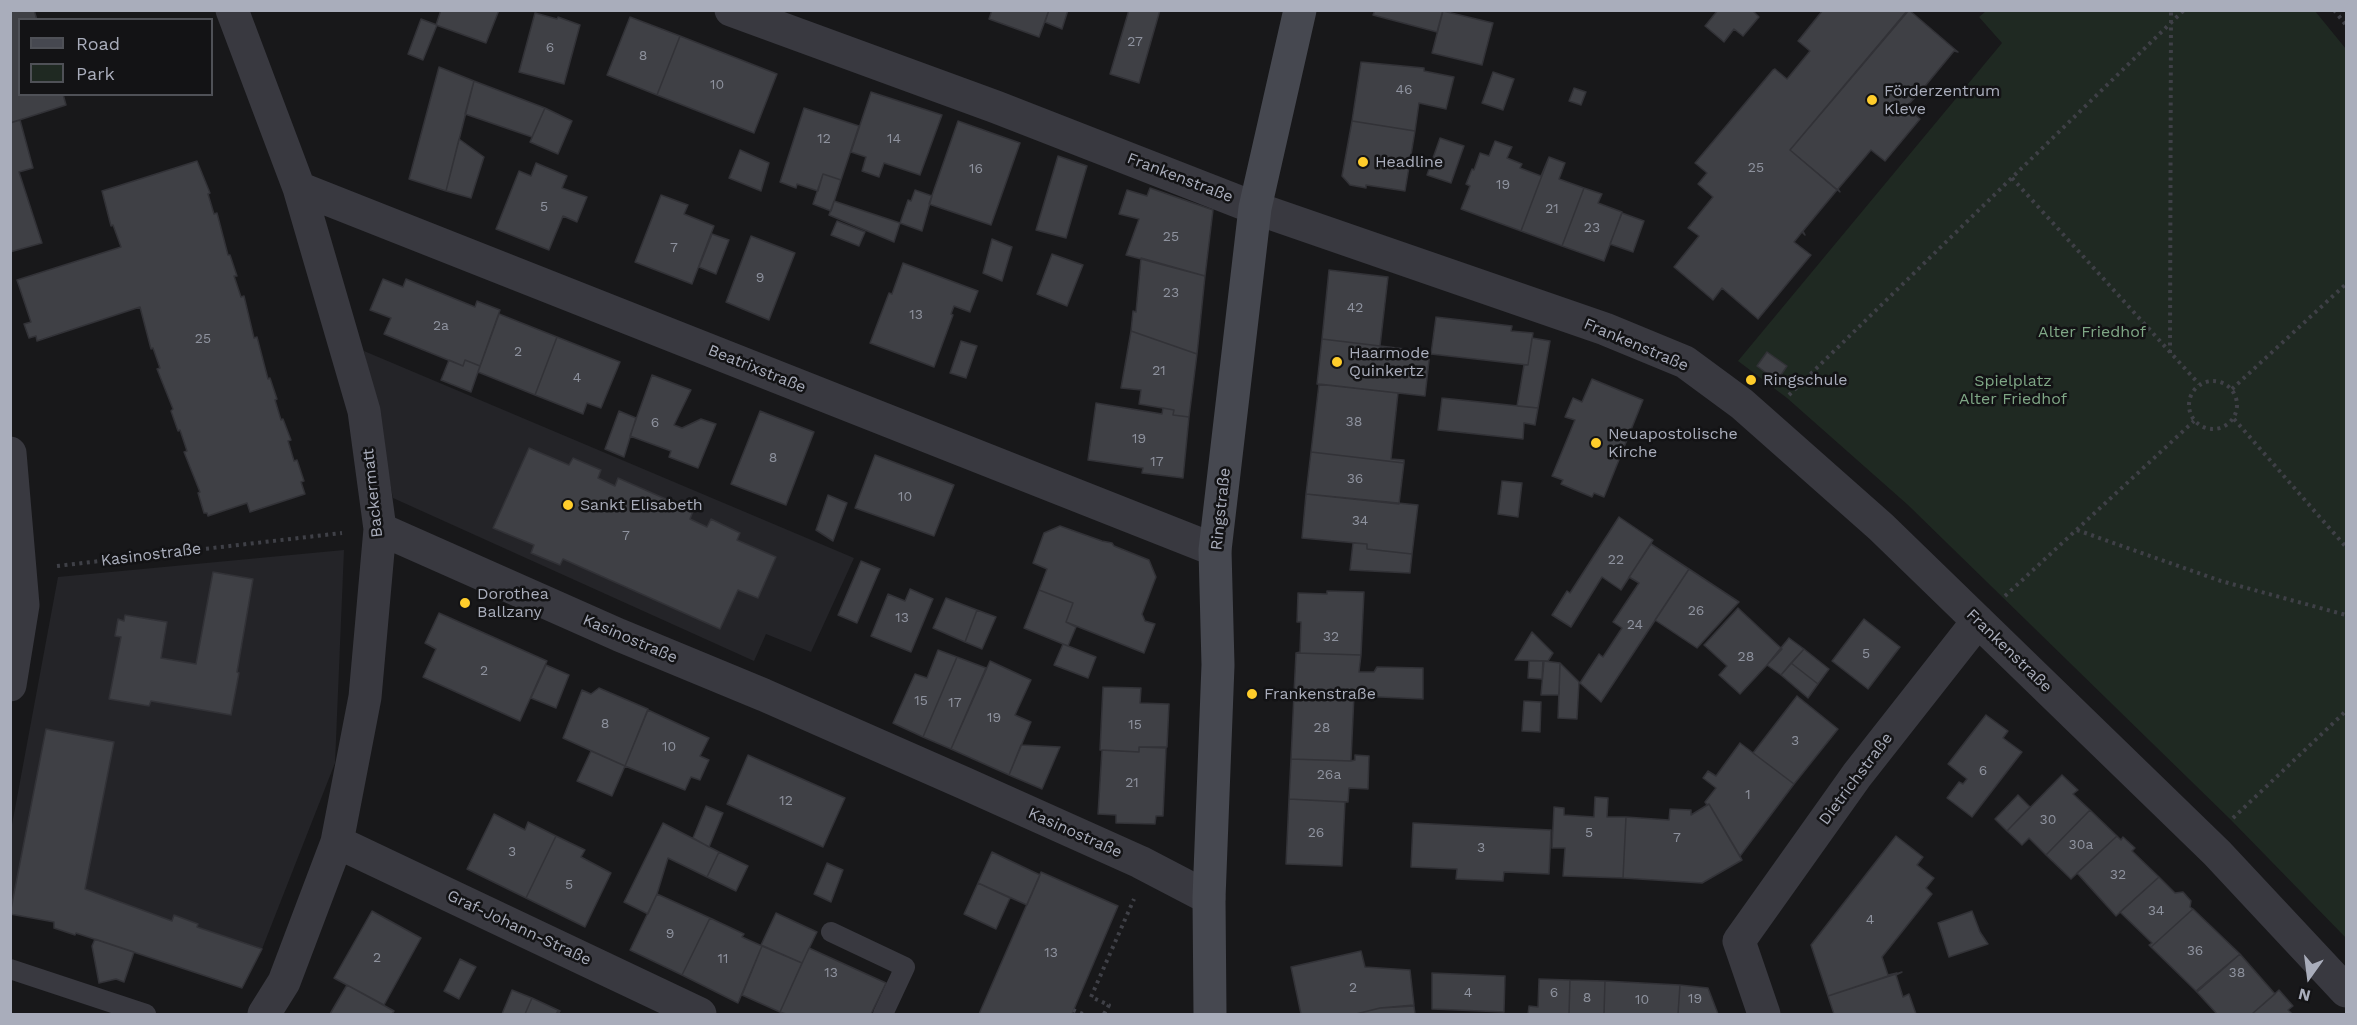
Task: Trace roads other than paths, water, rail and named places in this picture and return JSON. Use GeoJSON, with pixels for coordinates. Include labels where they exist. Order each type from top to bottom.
{"type":"FeatureCollection","features":[{"type":"Feature","properties":{"kind":"main road","name":"Ringstraße"},"geometry":{"type":"LineString","coordinates":[[1210,1014],[1209,898],[1218,665],[1215,550],[1255,208],[1300,10]]}},
{"type":"Feature","properties":{"kind":"street","name":"Backermatt"},"geometry":{"type":"LineString","coordinates":[[232,10],[299,188],[364,411],[380,529],[365,697],[337,842],[284,982],[264,1014]]}},
{"type":"Feature","properties":{"kind":"street","name":"Frankenstraße"},"geometry":{"type":"LineString","coordinates":[[731,10],[996,106],[1255,208],[1605,329],[1684,362],[1762,422],[1881,527],[2206,842],[2311,951],[2346,991]]}},
{"type":"Feature","properties":{"kind":"street","name":"Beatrixstraße"},"geometry":{"type":"LineString","coordinates":[[299,188],[1215,550]]}},
{"type":"Feature","properties":{"kind":"street"},"geometry":{"type":"LineString","coordinates":[[10,453],[16,571],[23,604],[10,685]]}},
{"type":"Feature","properties":{"kind":"street","name":"Kasinostraße"},"geometry":{"type":"LineString","coordinates":[[380,529],[619,635],[775,700],[1140,862],[1209,898]]}},
{"type":"Feature","properties":{"kind":"street","name":"Dietrichstraße"},"geometry":{"type":"LineString","coordinates":[[1764,1014],[1739,941],[1857,775],[1978,621]]}},
{"type":"Feature","properties":{"kind":"street","name":"Graf-Johann-Straße"},"geometry":{"type":"LineString","coordinates":[[337,842],[700,1014]]}},
{"type":"Feature","properties":{"kind":"lane"},"geometry":{"type":"LineString","coordinates":[[831,932],[905,966],[883,1014]]}},
{"type":"Feature","properties":{"kind":"lane"},"geometry":{"type":"LineString","coordinates":[[10,969],[146,1014]]}},
{"type":"Feature","properties":{"kind":"place","name":"Förderzentrum Kleve"},"geometry":{"type":"Point","coordinates":[1872,100]}},
{"type":"Feature","properties":{"kind":"place","name":"Headline"},"geometry":{"type":"Point","coordinates":[1363,162]}},
{"type":"Feature","properties":{"kind":"place","name":"Haarmode Quinkertz"},"geometry":{"type":"Point","coordinates":[1337,362]}},
{"type":"Feature","properties":{"kind":"place","name":"Ringschule"},"geometry":{"type":"Point","coordinates":[1751,380]}},
{"type":"Feature","properties":{"kind":"place","name":"Neuapostolische Kirche"},"geometry":{"type":"Point","coordinates":[1596,443]}},
{"type":"Feature","properties":{"kind":"place","name":"Sankt Elisabeth"},"geometry":{"type":"Point","coordinates":[568,505]}},
{"type":"Feature","properties":{"kind":"place","name":"Dorothea Ballzany"},"geometry":{"type":"Point","coordinates":[465,603]}},
{"type":"Feature","properties":{"kind":"place","name":"Frankenstraße"},"geometry":{"type":"Point","coordinates":[1252,694]}},
{"type":"Feature","properties":{"kind":"park label","name":"Alter Friedhof"},"geometry":{"type":"Point","coordinates":[2092,332]}},
{"type":"Feature","properties":{"kind":"park label","name":"Spielplatz Alter Friedhof"},"geometry":{"type":"Point","coordinates":[2013,390]}}]}
